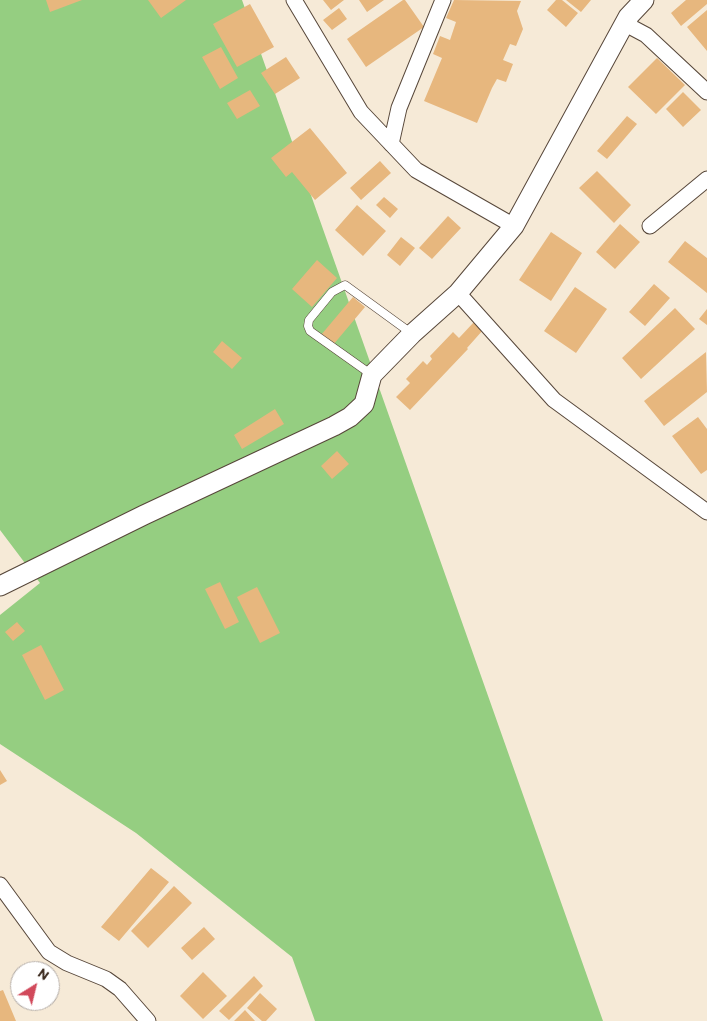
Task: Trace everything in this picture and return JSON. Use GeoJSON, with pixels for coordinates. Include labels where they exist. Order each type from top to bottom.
{"type":"FeatureCollection","features":[{"type":"Feature","properties":{"kind":"street"},"geometry":{"type":"LineString","coordinates":[[294,0],[361,112],[416,170],[514,226]]}},
{"type":"Feature","properties":{"kind":"street"},"geometry":{"type":"LineString","coordinates":[[391,144],[399,108],[443,0]]}},
{"type":"Feature","properties":{"kind":"street"},"geometry":{"type":"LineString","coordinates":[[0,586],[350,417],[364,404],[372,375],[412,334],[458,293],[514,226],[628,17],[644,0]]}},
{"type":"Feature","properties":{"kind":"street"},"geometry":{"type":"LineString","coordinates":[[628,17],[631,27],[646,36],[707,92]]}},
{"type":"Feature","properties":{"kind":"street"},"geometry":{"type":"LineString","coordinates":[[650,226],[707,179]]}},
{"type":"Feature","properties":{"kind":"street"},"geometry":{"type":"LineString","coordinates":[[458,293],[554,400],[707,512]]}},
{"type":"Feature","properties":{"kind":"street"},"geometry":{"type":"LineString","coordinates":[[0,885],[49,952],[67,963],[106,978],[120,989],[148,1021]]}},
{"type":"Feature","properties":{"kind":"lane"},"geometry":{"type":"LineString","coordinates":[[372,375],[310,331],[308,326],[309,320],[332,292],[345,285],[412,334]]}},
{"type":"Feature","properties":{"kind":"green space"},"geometry":{"type":"Polygon","coordinates":[[[0,0],[242,0],[603,1021],[315,1021],[292,957],[136,833],[0,744],[0,615],[40,583],[0,530],[0,0]]]}},
{"type":"Feature","properties":{"kind":"building"},"geometry":{"type":"Polygon","coordinates":[[[46,0],[82,0],[50,12],[46,0]]]}},
{"type":"Feature","properties":{"kind":"building"},"geometry":{"type":"Polygon","coordinates":[[[148,0],[186,0],[161,18],[148,0]]]}},
{"type":"Feature","properties":{"kind":"building"},"geometry":{"type":"Polygon","coordinates":[[[323,0],[344,0],[331,10],[323,0]]]}},
{"type":"Feature","properties":{"kind":"building"},"geometry":{"type":"Polygon","coordinates":[[[359,0],[384,0],[367,12],[359,0]]]}},
{"type":"Feature","properties":{"kind":"building"},"geometry":{"type":"Polygon","coordinates":[[[405,0],[424,27],[366,67],[347,39],[405,0]]]}},
{"type":"Feature","properties":{"kind":"building"},"geometry":{"type":"Polygon","coordinates":[[[454,0],[521,1],[517,11],[523,29],[516,46],[510,44],[503,60],[513,64],[506,82],[497,79],[477,123],[424,101],[442,58],[433,54],[440,36],[450,40],[456,22],[446,18],[454,0]]]}},
{"type":"Feature","properties":{"kind":"building"},"geometry":{"type":"Polygon","coordinates":[[[556,0],[562,0],[578,13],[566,27],[547,10],[556,0]]]}},
{"type":"Feature","properties":{"kind":"building"},"geometry":{"type":"Polygon","coordinates":[[[566,0],[591,0],[581,12],[566,0]]]}},
{"type":"Feature","properties":{"kind":"building"},"geometry":{"type":"Polygon","coordinates":[[[686,0],[707,0],[707,4],[681,26],[671,13],[686,0]]]}},
{"type":"Feature","properties":{"kind":"building"},"geometry":{"type":"Polygon","coordinates":[[[250,4],[274,47],[237,67],[213,24],[250,4]]]}},
{"type":"Feature","properties":{"kind":"building"},"geometry":{"type":"Polygon","coordinates":[[[339,8],[347,19],[332,30],[323,20],[339,8]]]}},
{"type":"Feature","properties":{"kind":"building"},"geometry":{"type":"Polygon","coordinates":[[[707,10],[707,51],[687,27],[707,10]]]}},
{"type":"Feature","properties":{"kind":"building"},"geometry":{"type":"Polygon","coordinates":[[[221,47],[238,78],[220,89],[202,57],[221,47]]]}},
{"type":"Feature","properties":{"kind":"building"},"geometry":{"type":"Polygon","coordinates":[[[286,57],[300,78],[275,94],[261,73],[286,57]]]}},
{"type":"Feature","properties":{"kind":"building"},"geometry":{"type":"Polygon","coordinates":[[[657,58],[685,85],[656,114],[628,87],[657,58]]]}},
{"type":"Feature","properties":{"kind":"building"},"geometry":{"type":"Polygon","coordinates":[[[250,90],[260,106],[237,119],[227,103],[250,90]]]}},
{"type":"Feature","properties":{"kind":"building"},"geometry":{"type":"Polygon","coordinates":[[[683,92],[701,110],[683,127],[666,109],[683,92]]]}},
{"type":"Feature","properties":{"kind":"building"},"geometry":{"type":"Polygon","coordinates":[[[627,116],[637,124],[607,159],[597,151],[627,116]]]}},
{"type":"Feature","properties":{"kind":"building"},"geometry":{"type":"Polygon","coordinates":[[[310,128],[347,173],[315,200],[292,172],[286,177],[271,158],[310,128]]]}},
{"type":"Feature","properties":{"kind":"building"},"geometry":{"type":"Polygon","coordinates":[[[380,161],[391,173],[361,200],[350,188],[380,161]]]}},
{"type":"Feature","properties":{"kind":"building"},"geometry":{"type":"Polygon","coordinates":[[[597,171],[631,205],[614,223],[579,188],[597,171]]]}},
{"type":"Feature","properties":{"kind":"building"},"geometry":{"type":"Polygon","coordinates":[[[384,197],[398,209],[390,218],[376,205],[384,197]]]}},
{"type":"Feature","properties":{"kind":"building"},"geometry":{"type":"Polygon","coordinates":[[[357,205],[386,231],[363,256],[335,230],[357,205]]]}},
{"type":"Feature","properties":{"kind":"building"},"geometry":{"type":"Polygon","coordinates":[[[448,216],[461,228],[432,259],[419,248],[448,216]]]}},
{"type":"Feature","properties":{"kind":"building"},"geometry":{"type":"Polygon","coordinates":[[[620,224],[640,242],[615,269],[596,252],[620,224]]]}},
{"type":"Feature","properties":{"kind":"building"},"geometry":{"type":"Polygon","coordinates":[[[551,232],[582,253],[551,301],[519,280],[551,232]]]}},
{"type":"Feature","properties":{"kind":"building"},"geometry":{"type":"Polygon","coordinates":[[[401,237],[415,248],[400,266],[387,255],[401,237]]]}},
{"type":"Feature","properties":{"kind":"building"},"geometry":{"type":"Polygon","coordinates":[[[685,241],[707,258],[707,293],[668,262],[685,241]]]}},
{"type":"Feature","properties":{"kind":"building"},"geometry":{"type":"Polygon","coordinates":[[[317,260],[337,278],[312,307],[292,289],[317,260]]]}},
{"type":"Feature","properties":{"kind":"building"},"geometry":{"type":"Polygon","coordinates":[[[654,284],[670,298],[645,326],[629,312],[654,284]]]}},
{"type":"Feature","properties":{"kind":"building"},"geometry":{"type":"Polygon","coordinates":[[[575,287],[607,309],[576,353],[544,331],[575,287]]]}},
{"type":"Feature","properties":{"kind":"building"},"geometry":{"type":"Polygon","coordinates":[[[353,297],[365,307],[333,345],[321,335],[353,297]]]}},
{"type":"Feature","properties":{"kind":"building"},"geometry":{"type":"Polygon","coordinates":[[[675,308],[695,329],[641,379],[622,358],[675,308]]]}},
{"type":"Feature","properties":{"kind":"building"},"geometry":{"type":"Polygon","coordinates":[[[707,309],[707,325],[699,319],[707,309]]]}},
{"type":"Feature","properties":{"kind":"building"},"geometry":{"type":"Polygon","coordinates":[[[474,322],[483,330],[468,349],[410,410],[396,397],[410,383],[406,379],[423,361],[427,365],[432,359],[430,356],[453,332],[459,338],[474,322]]]}},
{"type":"Feature","properties":{"kind":"building"},"geometry":{"type":"Polygon","coordinates":[[[222,341],[242,358],[232,369],[213,352],[222,341]]]}},
{"type":"Feature","properties":{"kind":"building"},"geometry":{"type":"Polygon","coordinates":[[[706,352],[707,392],[664,426],[644,401],[706,352]]]}},
{"type":"Feature","properties":{"kind":"building"},"geometry":{"type":"Polygon","coordinates":[[[275,409],[284,424],[242,449],[234,435],[275,409]]]}},
{"type":"Feature","properties":{"kind":"building"},"geometry":{"type":"Polygon","coordinates":[[[698,417],[707,429],[707,470],[701,474],[672,436],[698,417]]]}},
{"type":"Feature","properties":{"kind":"building"},"geometry":{"type":"Polygon","coordinates":[[[337,451],[349,464],[332,479],[321,466],[337,451]]]}},
{"type":"Feature","properties":{"kind":"building"},"geometry":{"type":"Polygon","coordinates":[[[220,582],[239,622],[225,629],[205,589],[220,582]]]}},
{"type":"Feature","properties":{"kind":"building"},"geometry":{"type":"Polygon","coordinates":[[[257,587],[280,633],[260,643],[237,597],[257,587]]]}},
{"type":"Feature","properties":{"kind":"building"},"geometry":{"type":"Polygon","coordinates":[[[17,622],[25,631],[13,641],[5,632],[17,622]]]}},
{"type":"Feature","properties":{"kind":"building"},"geometry":{"type":"Polygon","coordinates":[[[41,645],[64,690],[45,700],[22,655],[41,645]]]}},
{"type":"Feature","properties":{"kind":"building"},"geometry":{"type":"Polygon","coordinates":[[[0,770],[7,781],[0,785],[0,770]]]}},
{"type":"Feature","properties":{"kind":"building"},"geometry":{"type":"Polygon","coordinates":[[[151,868],[169,882],[119,941],[101,927],[151,868]]]}},
{"type":"Feature","properties":{"kind":"building"},"geometry":{"type":"Polygon","coordinates":[[[174,886],[192,903],[148,948],[131,931],[174,886]]]}},
{"type":"Feature","properties":{"kind":"building"},"geometry":{"type":"Polygon","coordinates":[[[204,927],[215,939],[192,960],[181,948],[204,927]]]}},
{"type":"Feature","properties":{"kind":"building"},"geometry":{"type":"Polygon","coordinates":[[[203,972],[227,996],[203,1019],[180,996],[203,972]]]}},
{"type":"Feature","properties":{"kind":"building"},"geometry":{"type":"Polygon","coordinates":[[[254,976],[263,986],[229,1020],[219,1011],[254,976]]]}},
{"type":"Feature","properties":{"kind":"building"},"geometry":{"type":"Polygon","coordinates":[[[3,990],[10,1011],[12,1011],[16,1021],[0,1021],[0,991],[3,990]]]}},
{"type":"Feature","properties":{"kind":"building"},"geometry":{"type":"Polygon","coordinates":[[[260,993],[277,1009],[266,1021],[262,1021],[247,1008],[260,993]]]}},
{"type":"Feature","properties":{"kind":"building"},"geometry":{"type":"Polygon","coordinates":[[[245,1010],[255,1021],[234,1021],[245,1010]]]}}]}
